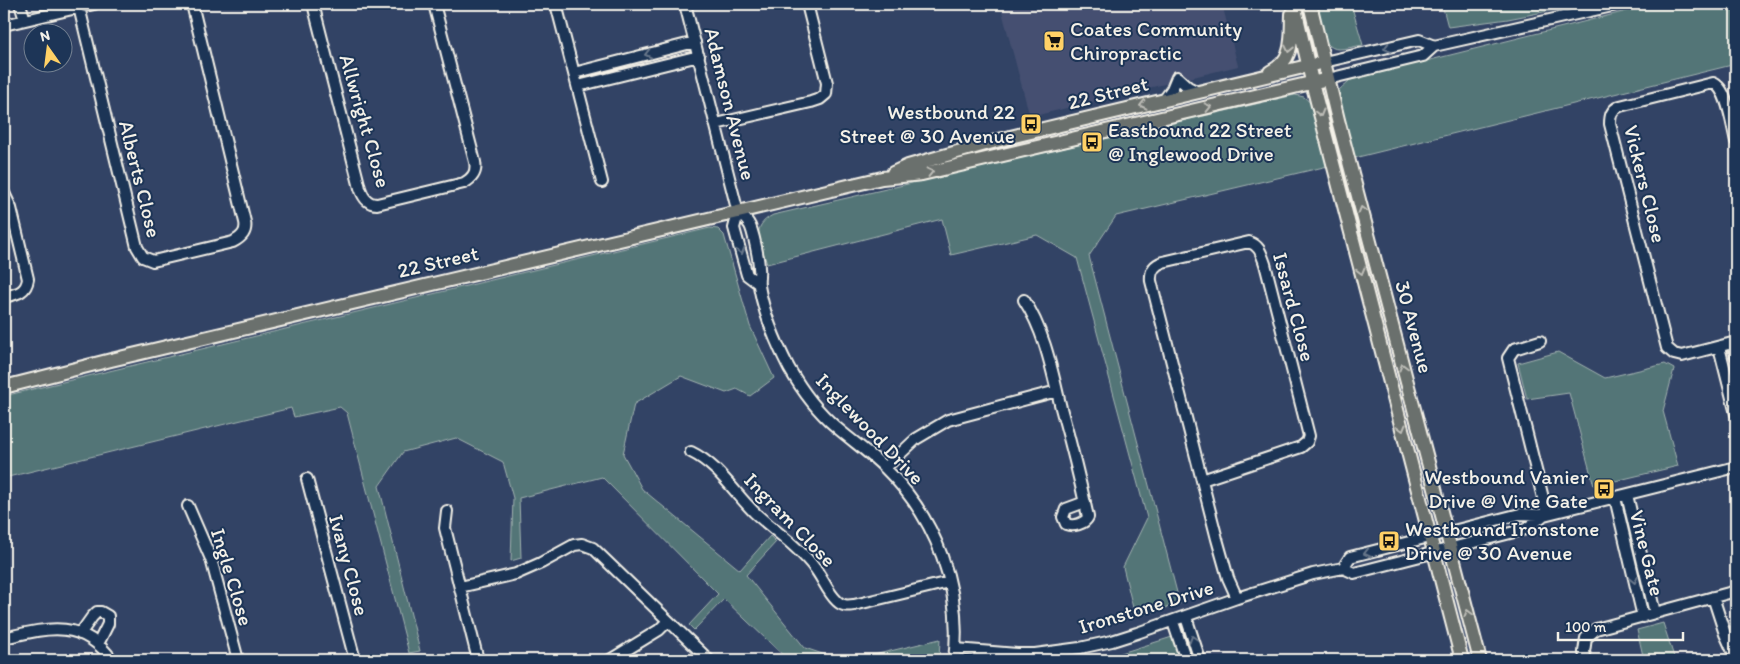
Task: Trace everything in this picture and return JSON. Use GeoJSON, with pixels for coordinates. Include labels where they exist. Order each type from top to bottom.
{"type":"FeatureCollection","features":[{"type":"Feature","properties":{"kind":"main road","name":"30 Avenue"},"geometry":{"type":"LineString","coordinates":[[1293,4],[1462,660]]}},
{"type":"Feature","properties":{"kind":"main road"},"geometry":{"type":"LineString","coordinates":[[1259,78],[1282,65],[1288,56],[1291,41],[1293,4]]}},
{"type":"Feature","properties":{"kind":"main road","name":"30 Avenue"},"geometry":{"type":"LineString","coordinates":[[1310,4],[1480,660]]}},
{"type":"Feature","properties":{"kind":"main road","name":"22 Street"},"geometry":{"type":"LineString","coordinates":[[882,178],[908,166],[1010,137],[1324,62]]}},
{"type":"Feature","properties":{"kind":"main road","name":"22 Street"},"geometry":{"type":"LineString","coordinates":[[4,387],[882,178],[922,174],[1328,79]]}},
{"type":"Feature","properties":{"kind":"street"},"geometry":{"type":"LineString","coordinates":[[20,4],[25,20]]}},
{"type":"Feature","properties":{"kind":"street"},"geometry":{"type":"LineString","coordinates":[[4,25],[94,4]]}},
{"type":"Feature","properties":{"kind":"street","name":"Alberts Close"},"geometry":{"type":"LineString","coordinates":[[79,7],[137,247],[142,257],[153,261],[233,242],[242,236],[246,230],[192,4]]}},
{"type":"Feature","properties":{"kind":"street","name":"Allwright Close"},"geometry":{"type":"LineString","coordinates":[[314,4],[360,188],[365,199],[372,204],[464,183],[471,178],[475,171],[475,162],[434,4]]}},
{"type":"Feature","properties":{"kind":"street"},"geometry":{"type":"LineString","coordinates":[[556,4],[602,182]]}},
{"type":"Feature","properties":{"kind":"street","name":"Adamson Avenue"},"geometry":{"type":"LineString","coordinates":[[685,4],[738,213]]}},
{"type":"Feature","properties":{"kind":"street"},"geometry":{"type":"LineString","coordinates":[[716,124],[811,102],[820,99],[826,94],[827,83],[807,4]]}},
{"type":"Feature","properties":{"kind":"street","name":"22 Street"},"geometry":{"type":"LineString","coordinates":[[1328,79],[1423,56],[1434,46],[1621,4]]}},
{"type":"Feature","properties":{"kind":"street","name":"22 Street"},"geometry":{"type":"LineString","coordinates":[[1324,62],[1419,40],[1434,46]]}},
{"type":"Feature","properties":{"kind":"street"},"geometry":{"type":"LineString","coordinates":[[574,73],[695,42]]}},
{"type":"Feature","properties":{"kind":"street"},"geometry":{"type":"LineString","coordinates":[[578,86],[699,56]]}},
{"type":"Feature","properties":{"kind":"street"},"geometry":{"type":"LineString","coordinates":[[1164,100],[1172,89],[1177,77],[1188,87],[1198,92]]}},
{"type":"Feature","properties":{"kind":"street","name":"Vickers Close"},"geometry":{"type":"LineString","coordinates":[[1736,141],[1724,96],[1719,87],[1713,83],[1620,106],[1613,110],[1610,117],[1610,124],[1667,348],[1674,354],[1682,356],[1735,343],[1736,356]]}},
{"type":"Feature","properties":{"kind":"street"},"geometry":{"type":"LineString","coordinates":[[4,193],[11,208],[28,279],[26,288],[22,292],[4,297]]}},
{"type":"Feature","properties":{"kind":"street","name":"Inglewood Drive"},"geometry":{"type":"LineString","coordinates":[[758,284],[747,274],[744,265],[734,228],[738,213],[750,224],[758,257],[758,284],[763,303],[776,342],[789,368],[805,393],[833,425],[886,468],[914,501],[927,521],[938,545],[955,610],[956,649],[954,660]]}},
{"type":"Feature","properties":{"kind":"street","name":"Issard Close"},"geometry":{"type":"LineString","coordinates":[[1202,480],[1301,447],[1307,442],[1309,436],[1265,264],[1259,249],[1255,244],[1249,242],[1163,262],[1156,266],[1150,275],[1150,280],[1202,480],[1228,578],[1237,598]]}},
{"type":"Feature","properties":{"kind":"street"},"geometry":{"type":"LineString","coordinates":[[1024,300],[1042,335],[1085,502]]}},
{"type":"Feature","properties":{"kind":"street"},"geometry":{"type":"LineString","coordinates":[[1540,341],[1514,349],[1508,358],[1545,514],[1736,467]]}},
{"type":"Feature","properties":{"kind":"street"},"geometry":{"type":"LineString","coordinates":[[1719,347],[1736,408]]}},
{"type":"Feature","properties":{"kind":"street"},"geometry":{"type":"LineString","coordinates":[[886,468],[916,439],[948,420],[1057,391]]}},
{"type":"Feature","properties":{"kind":"street","name":"Ingram Close"},"geometry":{"type":"LineString","coordinates":[[691,452],[716,469],[754,511],[808,560],[824,581],[833,597],[840,604],[845,606],[854,605],[949,582]]}},
{"type":"Feature","properties":{"kind":"street","name":"Ivany Close"},"geometry":{"type":"LineString","coordinates":[[307,479],[355,660]]}},
{"type":"Feature","properties":{"kind":"street","name":"Vine Gate"},"geometry":{"type":"LineString","coordinates":[[1626,495],[1655,614]]}},
{"type":"Feature","properties":{"kind":"street","name":"Vine Gate"},"geometry":{"type":"LineString","coordinates":[[1615,498],[1643,617]]}},
{"type":"Feature","properties":{"kind":"street","name":"Ingle Close"},"geometry":{"type":"LineString","coordinates":[[188,506],[211,559],[238,660]]}},
{"type":"Feature","properties":{"kind":"street"},"geometry":{"type":"LineString","coordinates":[[447,511],[445,528],[478,660]]}},
{"type":"Feature","properties":{"kind":"street","name":"Ironstone Drive"},"geometry":{"type":"LineString","coordinates":[[1343,568],[1350,557],[1520,514],[1545,514]]}},
{"type":"Feature","properties":{"kind":"street","name":"Ironstone Drive"},"geometry":{"type":"LineString","coordinates":[[956,649],[1017,654],[1057,652],[1112,641],[1313,574],[1343,568],[1354,573],[1526,529],[1545,514]]}},
{"type":"Feature","properties":{"kind":"street"},"geometry":{"type":"LineString","coordinates":[[460,587],[516,574],[541,564],[574,545],[582,544],[593,548],[709,660]]}},
{"type":"Feature","properties":{"kind":"street"},"geometry":{"type":"LineString","coordinates":[[1630,560],[1642,556]]}},
{"type":"Feature","properties":{"kind":"street"},"geometry":{"type":"LineString","coordinates":[[1586,660],[1584,644],[1586,638],[1596,629],[1736,591]]}},
{"type":"Feature","properties":{"kind":"street"},"geometry":{"type":"LineString","coordinates":[[1713,597],[1725,634],[1736,658]]}},
{"type":"Feature","properties":{"kind":"street"},"geometry":{"type":"LineString","coordinates":[[80,634],[94,614],[105,613],[109,620],[98,644]]}},
{"type":"Feature","properties":{"kind":"street"},"geometry":{"type":"LineString","coordinates":[[1186,617],[1200,660]]}},
{"type":"Feature","properties":{"kind":"street"},"geometry":{"type":"LineString","coordinates":[[610,660],[659,630],[668,621]]}},
{"type":"Feature","properties":{"kind":"street"},"geometry":{"type":"LineString","coordinates":[[1173,622],[1186,660]]}},
{"type":"Feature","properties":{"kind":"street"},"geometry":{"type":"LineString","coordinates":[[4,638],[50,628],[66,630],[80,634],[98,644],[112,660]]}},
{"type":"Feature","properties":{"kind":"shaded area"},"geometry":{"type":"Polygon","coordinates":[[[1000,4],[1222,4],[1238,66],[1030,117],[1000,4]]]}},
{"type":"Feature","properties":{"kind":"green space"},"geometry":{"type":"Polygon","coordinates":[[[1315,4],[1351,4],[1363,45],[1339,49],[1333,48],[1328,44],[1321,32],[1315,4]]]}},
{"type":"Feature","properties":{"kind":"green space"},"geometry":{"type":"Polygon","coordinates":[[[1442,4],[1584,4],[1508,19],[1448,27],[1442,4]]]}},
{"type":"Feature","properties":{"kind":"green space"},"geometry":{"type":"Polygon","coordinates":[[[1655,4],[1736,4],[1736,64],[1354,158],[1338,98],[1339,90],[1350,80],[1655,4]]]}},
{"type":"Feature","properties":{"kind":"green space"},"geometry":{"type":"Polygon","coordinates":[[[1295,95],[1304,97],[1313,105],[1328,166],[1116,216],[1089,256],[1180,604],[1135,616],[1123,567],[1147,518],[1077,258],[1037,235],[951,255],[942,219],[767,264],[760,243],[759,231],[761,225],[773,215],[1295,95]]]}},
{"type":"Feature","properties":{"kind":"green space"},"geometry":{"type":"Polygon","coordinates":[[[710,228],[718,229],[724,235],[750,326],[774,378],[750,396],[737,389],[726,393],[681,376],[634,404],[623,454],[642,489],[740,570],[770,536],[776,542],[746,575],[805,648],[840,660],[788,660],[724,599],[694,630],[689,625],[718,594],[602,477],[519,498],[521,558],[511,561],[513,498],[503,462],[456,438],[403,452],[379,486],[420,651],[409,653],[347,413],[340,407],[294,417],[291,408],[4,478],[4,396],[710,228]]]}},
{"type":"Feature","properties":{"kind":"green space"},"geometry":{"type":"Polygon","coordinates":[[[1558,352],[1605,378],[1665,364],[1674,369],[1663,411],[1678,466],[1594,486],[1569,393],[1527,399],[1518,363],[1558,352]]]}},
{"type":"Feature","properties":{"kind":"green space"},"geometry":{"type":"Polygon","coordinates":[[[1663,623],[1675,660],[1644,660],[1637,630],[1663,623]]]}},
{"type":"Feature","properties":{"kind":"green space"},"geometry":{"type":"Polygon","coordinates":[[[1172,637],[1180,660],[1090,660],[1115,655],[1172,637]]]}},
{"type":"Feature","properties":{"kind":"green space"},"geometry":{"type":"Polygon","coordinates":[[[940,639],[939,660],[853,660],[940,639]]]}},
{"type":"Feature","properties":{"kind":"place","name":"Coates Community Chiropractic"},"geometry":{"type":"Point","coordinates":[1054,41]}},
{"type":"Feature","properties":{"kind":"place","name":"Westbound 22 Street @ 30 Avenue"},"geometry":{"type":"Point","coordinates":[1031,124]}},
{"type":"Feature","properties":{"kind":"place","name":"Eastbound 22 Street @ Inglewood Drive"},"geometry":{"type":"Point","coordinates":[1092,142]}},
{"type":"Feature","properties":{"kind":"place","name":"Westbound Vanier Drive @ Vine Gate"},"geometry":{"type":"Point","coordinates":[1604,489]}},
{"type":"Feature","properties":{"kind":"place","name":"Westbound Ironstone Drive @ 30 Avenue"},"geometry":{"type":"Point","coordinates":[1389,541]}}]}
